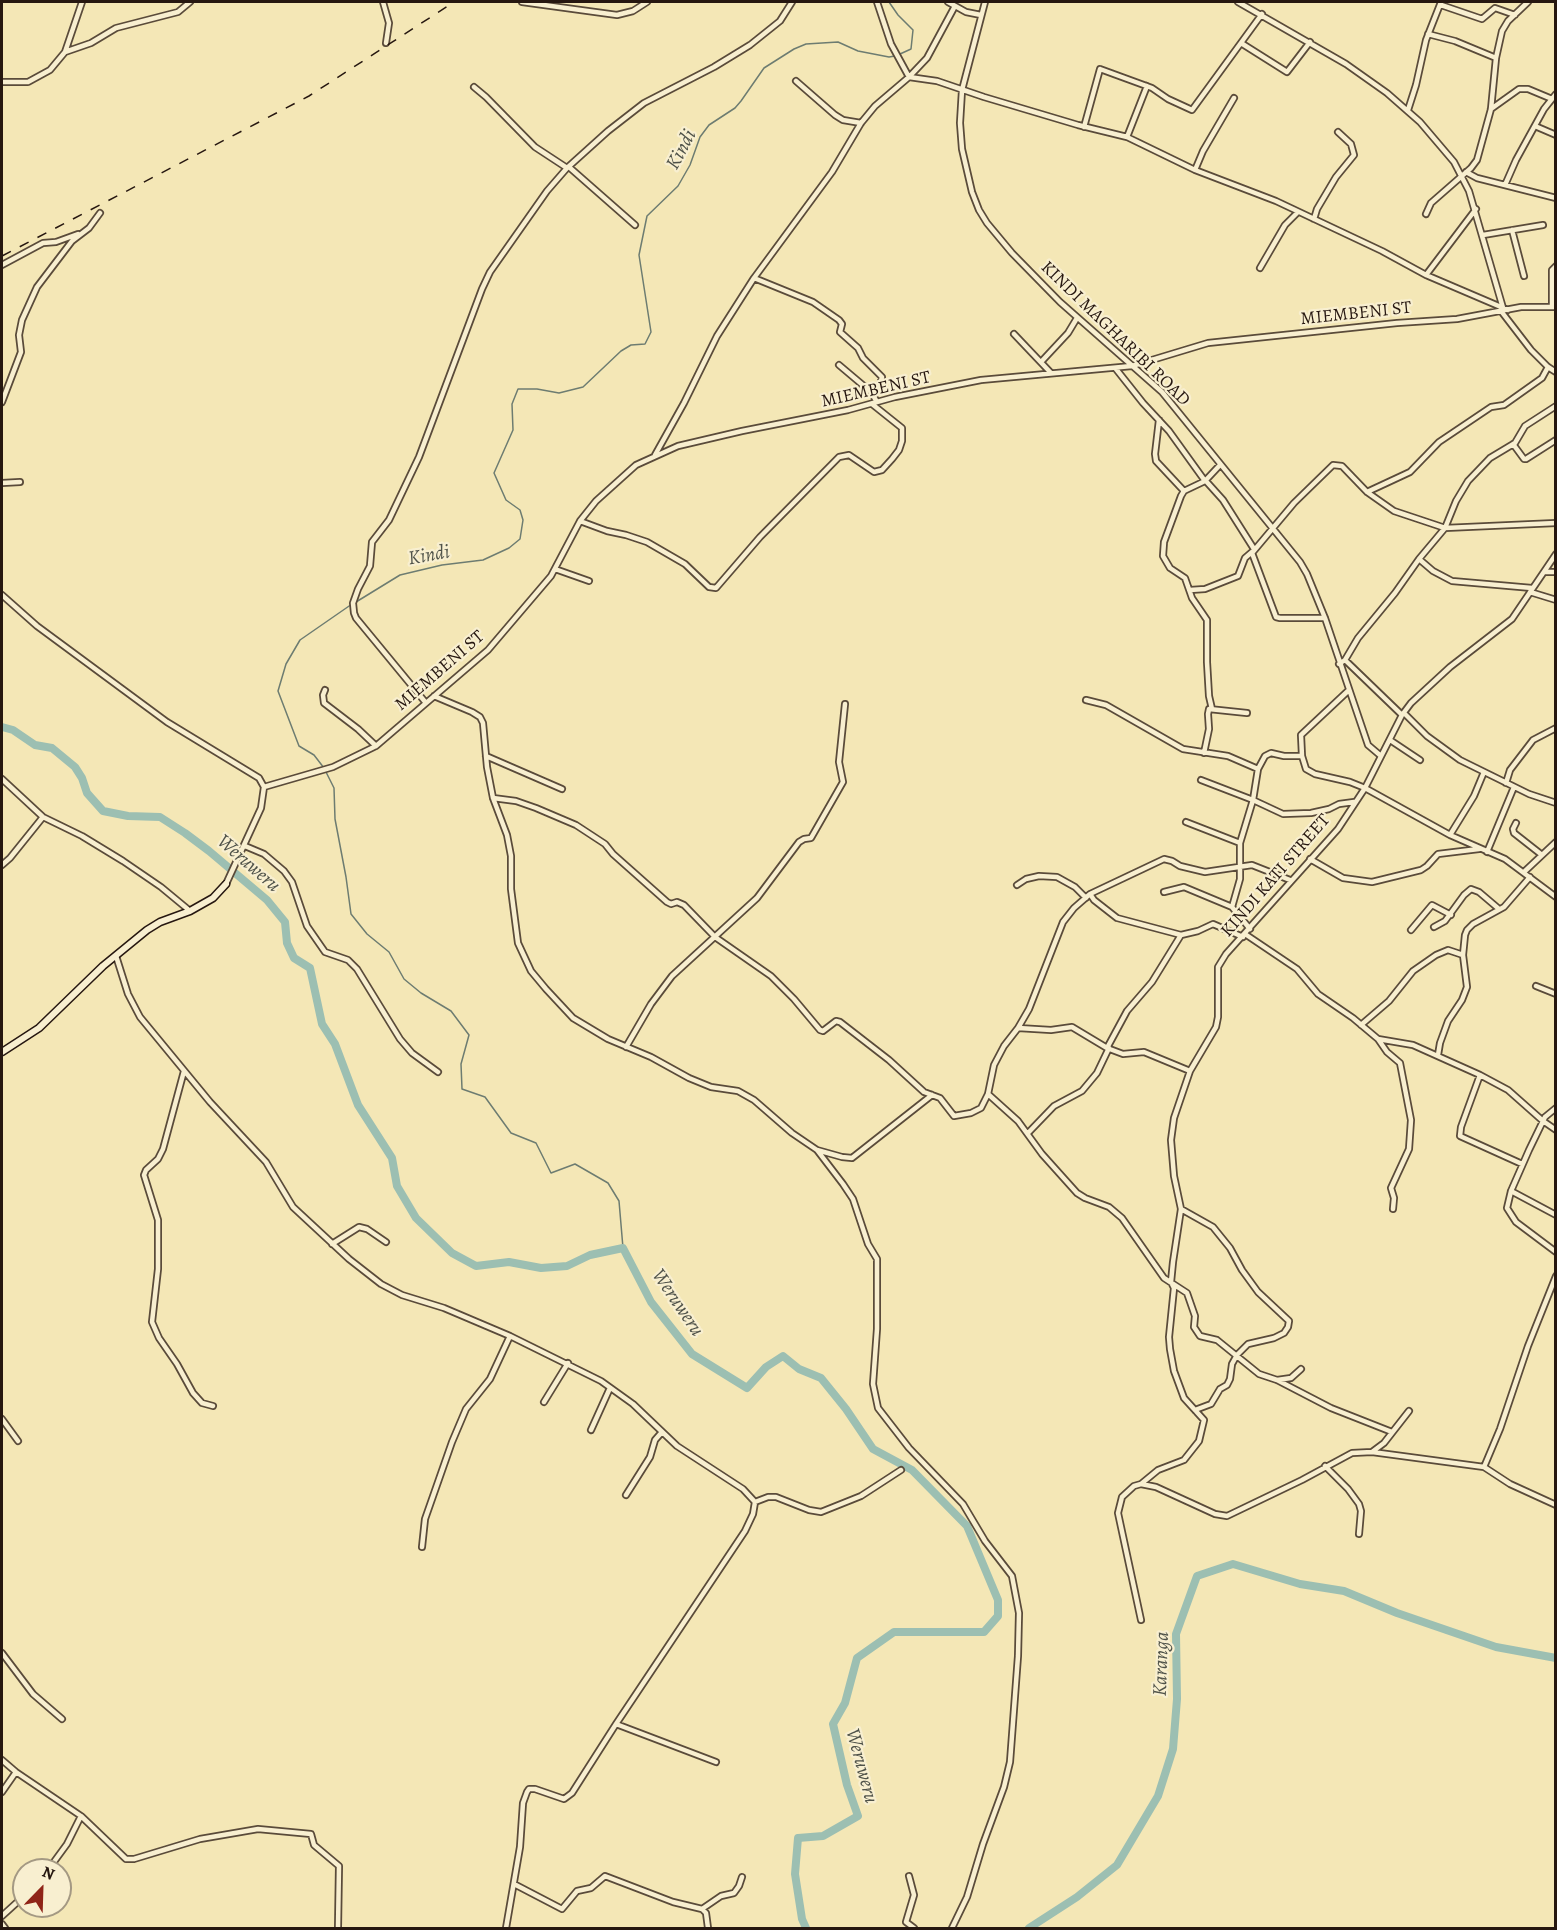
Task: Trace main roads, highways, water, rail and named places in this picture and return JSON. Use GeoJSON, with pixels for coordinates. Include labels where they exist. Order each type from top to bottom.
{"type":"FeatureCollection","features":[{"type":"Feature","properties":{"kind":"waterway","name":"Kindi"},"geometry":{"type":"LineString","coordinates":[[889,2],[913,30],[911,49],[900,54]]}},
{"type":"Feature","properties":{"kind":"waterway","name":"Kindi"},"geometry":{"type":"LineString","coordinates":[[356,602],[400,575],[442,565],[483,560],[509,548],[520,539],[523,520],[520,510],[506,500],[494,473],[513,430],[512,404],[518,389],[537,389],[559,393],[583,387],[621,351],[631,345],[645,344],[651,332],[639,255],[647,216],[678,186],[690,165],[700,137],[709,125],[735,108],[764,68],[806,44],[838,42],[858,51],[895,56]]}},
{"type":"Feature","properties":{"kind":"waterway","name":"Kindi"},"geometry":{"type":"LineString","coordinates":[[324,768],[314,755],[299,746],[278,691],[286,664],[300,640],[352,604]]}},
{"type":"Feature","properties":{"kind":"waterway","name":"Weruweru"},"geometry":{"type":"LineString","coordinates":[[2,727],[13,730],[35,745],[52,748],[75,767],[87,793],[103,811],[128,816],[160,817],[209,851],[267,900],[285,922],[287,943],[294,958],[310,968],[322,1024],[335,1044],[358,1105],[392,1158],[397,1186],[416,1218],[452,1253],[476,1266],[509,1262],[541,1268],[567,1266],[590,1255],[623,1248],[651,1302],[692,1354],[747,1388],[766,1367],[783,1356],[799,1369],[821,1378],[846,1409],[873,1449],[912,1470],[967,1526],[998,1600],[998,1616],[984,1632],[894,1632],[857,1658],[845,1703],[833,1724],[847,1785],[858,1816],[823,1836],[798,1838],[795,1874],[802,1919],[806,1928]]}},
{"type":"Feature","properties":{"kind":"waterway","name":"Kindi"},"geometry":{"type":"LineString","coordinates":[[326,772],[334,788],[335,819],[351,914],[367,934],[389,952],[404,979],[421,993],[451,1011],[469,1035],[461,1064],[462,1089],[485,1097],[511,1133],[536,1143],[551,1173],[575,1164],[608,1183],[619,1201],[623,1248]]}},
{"type":"Feature","properties":{"kind":"waterway","name":"Karanga"},"geometry":{"type":"LineString","coordinates":[[1029,1928],[1077,1897],[1117,1865],[1158,1796],[1173,1749],[1177,1699],[1176,1634],[1197,1576],[1233,1564],[1300,1584],[1344,1591],[1397,1613],[1496,1647],[1556,1658]]}},
{"type":"Feature","properties":{"kind":"railway"},"geometry":{"type":"LineString","coordinates":[[2,256],[309,96],[454,2]]}}]}
